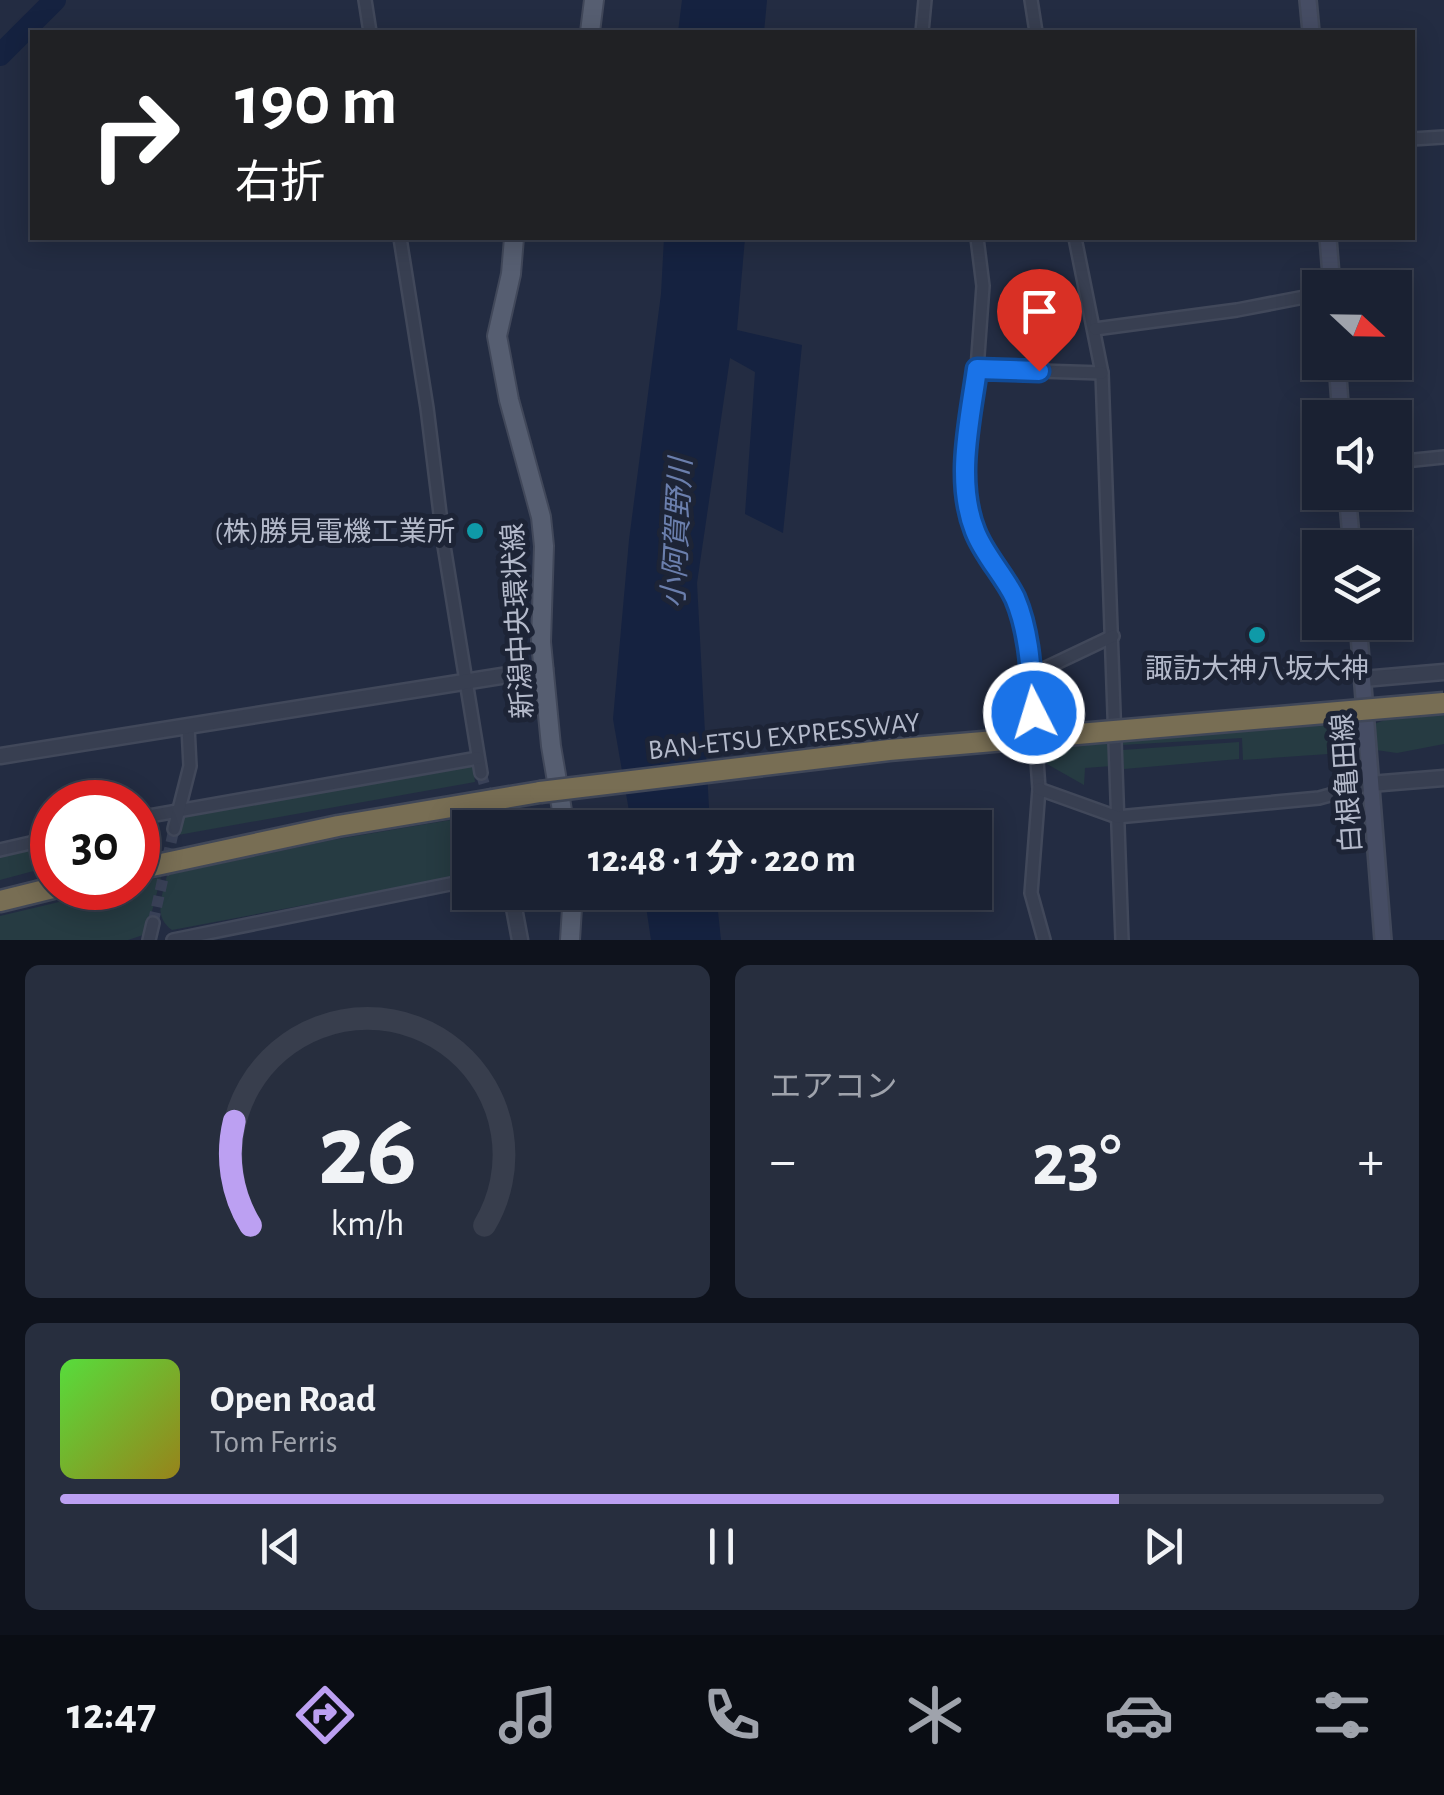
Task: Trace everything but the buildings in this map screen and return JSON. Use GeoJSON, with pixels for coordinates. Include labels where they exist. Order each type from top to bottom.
{"type":"FeatureCollection","features":[{"type":"Feature","properties":{"kind":"highway","name":"BAN-ETSU EXPRESSWAY"},"geometry":{"type":"LineString","coordinates":[[160,863],[338,826],[540,792],[870,752],[1444,703]]}},
{"type":"Feature","properties":{"kind":"highway"},"geometry":{"type":"LineString","coordinates":[[0,901],[30,894]]}},
{"type":"Feature","properties":{"kind":"main road"},"geometry":{"type":"LineString","coordinates":[[590,30],[594,0]]}},
{"type":"Feature","properties":{"kind":"main road"},"geometry":{"type":"LineString","coordinates":[[1308,0],[1311,30]]}},
{"type":"Feature","properties":{"kind":"main road","name":"新潟中央環状線"},"geometry":{"type":"LineString","coordinates":[[514,240],[511,274],[497,336],[509,400],[541,516],[542,642],[551,746],[563,810]]}},
{"type":"Feature","properties":{"kind":"main road"},"geometry":{"type":"LineString","coordinates":[[1328,240],[1331,270]]}},
{"type":"Feature","properties":{"kind":"main road","name":"白根亀田線"},"geometry":{"type":"LineString","coordinates":[[1360,640],[1383,940]]}},
{"type":"Feature","properties":{"kind":"main road"},"geometry":{"type":"LineString","coordinates":[[570,940],[571,910]]}},
{"type":"Feature","properties":{"kind":"street"},"geometry":{"type":"LineString","coordinates":[[365,0],[370,30]]}},
{"type":"Feature","properties":{"kind":"street"},"geometry":{"type":"LineString","coordinates":[[922,30],[925,0]]}},
{"type":"Feature","properties":{"kind":"street"},"geometry":{"type":"LineString","coordinates":[[1031,0],[1036,30]]}},
{"type":"Feature","properties":{"kind":"street"},"geometry":{"type":"LineString","coordinates":[[1415,139],[1444,137]]}},
{"type":"Feature","properties":{"kind":"street"},"geometry":{"type":"LineString","coordinates":[[400,240],[481,773]]}},
{"type":"Feature","properties":{"kind":"street"},"geometry":{"type":"LineString","coordinates":[[977,240],[983,286],[966,451],[972,514],[974,530],[1014,596],[1022,618],[1031,675],[1039,789],[1031,893],[1044,940]]}},
{"type":"Feature","properties":{"kind":"street"},"geometry":{"type":"LineString","coordinates":[[1075,240],[1102,373],[1122,940]]}},
{"type":"Feature","properties":{"kind":"street"},"geometry":{"type":"LineString","coordinates":[[1095,329],[1302,297]]}},
{"type":"Feature","properties":{"kind":"street"},"geometry":{"type":"LineString","coordinates":[[977,369],[1102,373]]}},
{"type":"Feature","properties":{"kind":"street"},"geometry":{"type":"LineString","coordinates":[[1412,461],[1444,458]]}},
{"type":"Feature","properties":{"kind":"street"},"geometry":{"type":"LineString","coordinates":[[1031,675],[1114,636]]}},
{"type":"Feature","properties":{"kind":"street"},"geometry":{"type":"LineString","coordinates":[[0,756],[545,669]]}},
{"type":"Feature","properties":{"kind":"street"},"geometry":{"type":"LineString","coordinates":[[1363,679],[1444,672]]}},
{"type":"Feature","properties":{"kind":"street"},"geometry":{"type":"LineString","coordinates":[[174,830],[190,766],[188,727]]}},
{"type":"Feature","properties":{"kind":"street"},"geometry":{"type":"LineString","coordinates":[[160,813],[478,758]]}},
{"type":"Feature","properties":{"kind":"street"},"geometry":{"type":"LineString","coordinates":[[1039,789],[1117,817],[1319,798],[1370,784],[1444,778]]}},
{"type":"Feature","properties":{"kind":"street"},"geometry":{"type":"LineString","coordinates":[[0,850],[30,843]]}},
{"type":"Feature","properties":{"kind":"street"},"geometry":{"type":"LineString","coordinates":[[173,940],[452,884]]}},
{"type":"Feature","properties":{"kind":"street"},"geometry":{"type":"LineString","coordinates":[[514,910],[520,940]]}},
{"type":"Feature","properties":{"kind":"street"},"geometry":{"type":"LineString","coordinates":[[149,940],[153,922]]}},
{"type":"Feature","properties":{"kind":"shaded area"},"geometry":{"type":"Polygon","coordinates":[[[1444,715],[1444,744],[1397,753],[1376,750],[1374,724],[1444,715]]]}},
{"type":"Feature","properties":{"kind":"shaded area"},"geometry":{"type":"Polygon","coordinates":[[[1352,720],[1357,752],[1243,760],[1242,738],[1121,745],[1121,738],[1352,720]]]}},
{"type":"Feature","properties":{"kind":"shaded area"},"geometry":{"type":"Polygon","coordinates":[[[1111,742],[1112,766],[1085,768],[1084,785],[1047,764],[1049,744],[1111,742]]]}},
{"type":"Feature","properties":{"kind":"shaded area"},"geometry":{"type":"Polygon","coordinates":[[[1239,742],[1239,759],[1124,769],[1122,750],[1239,742]]]}},
{"type":"Feature","properties":{"kind":"shaded area"},"geometry":{"type":"Polygon","coordinates":[[[473,764],[475,782],[178,835],[184,810],[473,764]]]}},
{"type":"Feature","properties":{"kind":"shaded area"},"geometry":{"type":"Polygon","coordinates":[[[452,820],[452,877],[172,930],[162,918],[160,905],[167,875],[452,820]]]}},
{"type":"Feature","properties":{"kind":"shaded area"},"geometry":{"type":"Polygon","coordinates":[[[30,848],[30,872],[0,880],[0,855],[30,848]]]}},
{"type":"Feature","properties":{"kind":"shaded area"},"geometry":{"type":"Polygon","coordinates":[[[30,909],[152,910],[146,934],[128,940],[0,940],[0,916],[30,909]]]}},
{"type":"Feature","properties":{"kind":"water"},"geometry":{"type":"Polygon","coordinates":[[[682,0],[767,0],[764,30],[678,30],[682,0]]]}},
{"type":"Feature","properties":{"kind":"water","name":"小阿賀野川"},"geometry":{"type":"Polygon","coordinates":[[[664,240],[745,240],[737,330],[802,345],[783,533],[745,514],[755,372],[730,358],[697,583],[709,810],[629,810],[613,719],[629,540],[661,294],[664,240]]]}},
{"type":"Feature","properties":{"kind":"water"},"geometry":{"type":"Polygon","coordinates":[[[647,910],[718,910],[721,940],[651,940],[647,910]]]}},
{"type":"Feature","properties":{"kind":"waterway"},"geometry":{"type":"LineString","coordinates":[[0,55],[55,0]]}},
{"type":"Feature","properties":{"kind":"tunnel"},"geometry":{"type":"LineString","coordinates":[[481,773],[492,810]]}},
{"type":"Feature","properties":{"kind":"tunnel"},"geometry":{"type":"LineString","coordinates":[[153,923],[174,829]]}},
{"type":"Feature","properties":{"kind":"place","name":"(株)勝見電機工業所"},"geometry":{"type":"Point","coordinates":[475,531]}},
{"type":"Feature","properties":{"kind":"place","name":"諏訪大神八坂大神"},"geometry":{"type":"Point","coordinates":[1257,635]}},
{"type":"Feature","properties":{"kind":"route"},"geometry":{"type":"LineString","coordinates":[[1034,713],[1022,618],[1014,596],[974,530],[966,451],[977,369],[1039,371]]}}]}
